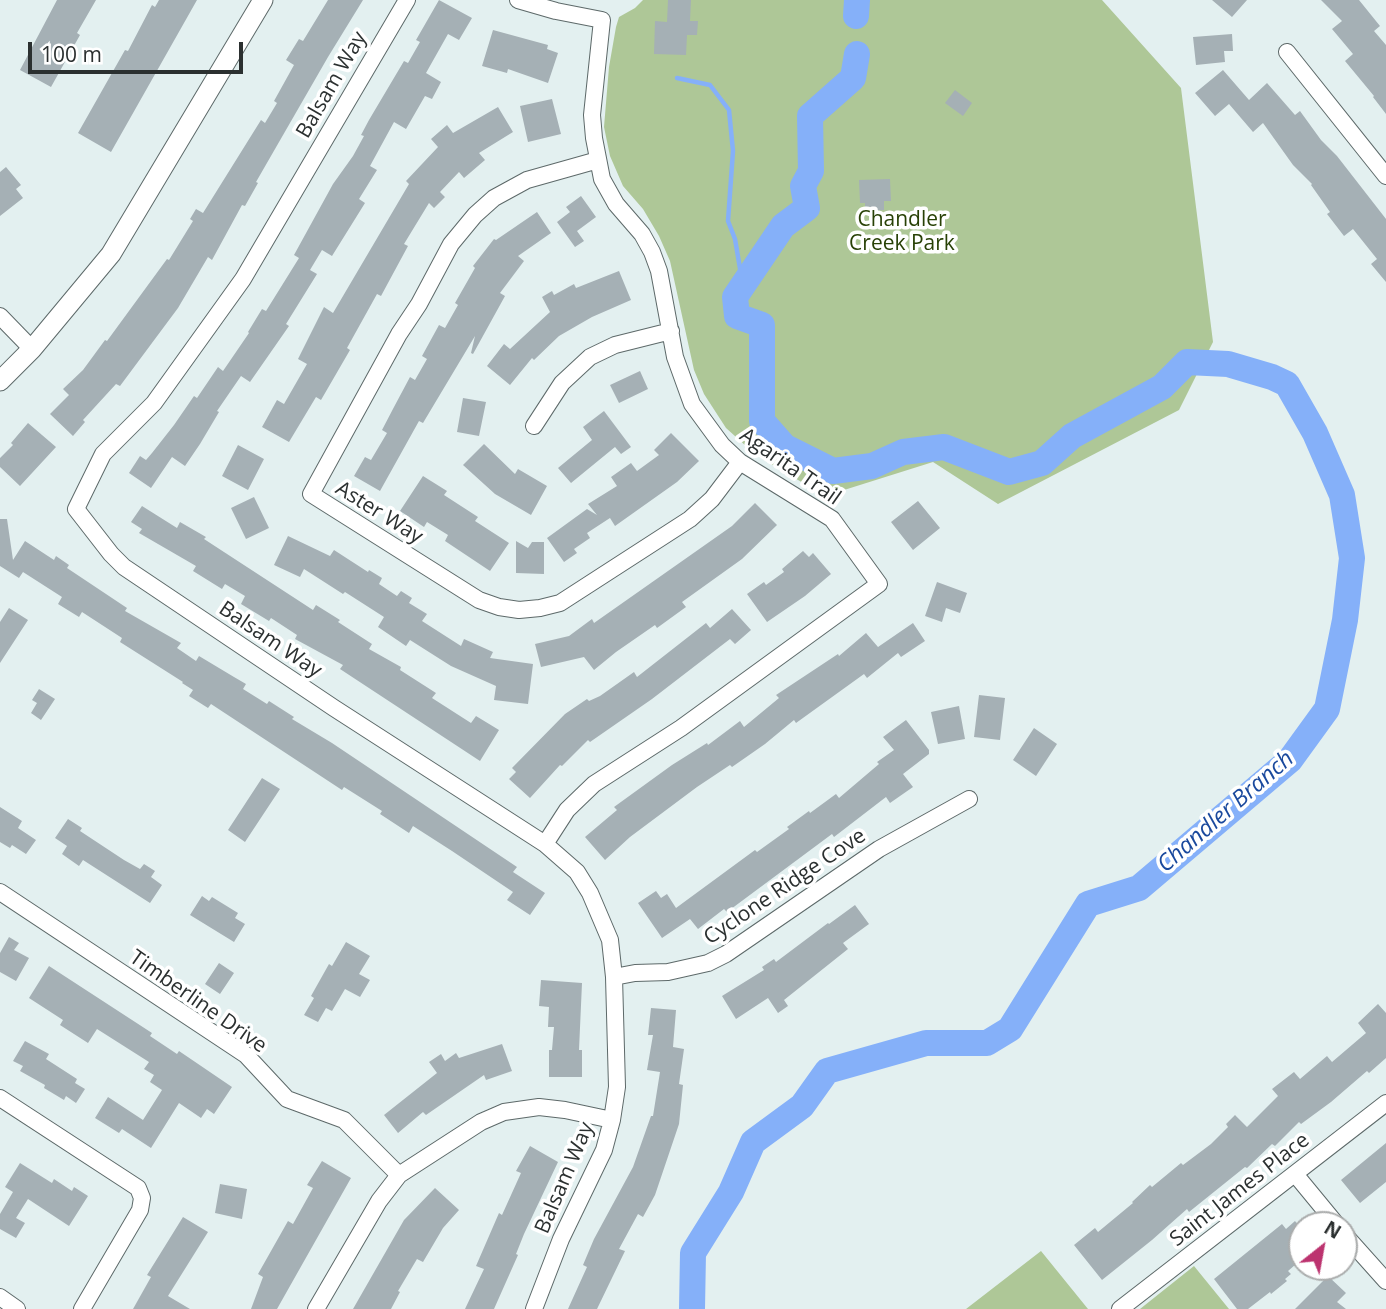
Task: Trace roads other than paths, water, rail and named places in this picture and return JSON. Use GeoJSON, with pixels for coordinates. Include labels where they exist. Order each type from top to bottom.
{"type":"FeatureCollection","features":[{"type":"Feature","properties":{"kind":"main road"},"geometry":{"type":"LineString","coordinates":[[0,381],[32,349],[111,254],[263,0]]}},
{"type":"Feature","properties":{"kind":"street","name":"Balsam Way"},"geometry":{"type":"LineString","coordinates":[[407,0],[243,279],[154,403],[103,454],[76,509],[124,567],[334,708],[545,844],[577,872],[590,893],[610,940],[614,977],[617,1087],[604,1150],[561,1239],[534,1309]]}},
{"type":"Feature","properties":{"kind":"street","name":"Agarita Trail"},"geometry":{"type":"LineString","coordinates":[[518,0],[602,20],[592,115],[598,160],[606,188],[621,212],[642,234],[652,252],[659,271],[674,357],[692,404],[722,445],[740,462],[832,519],[879,584],[681,728],[594,784],[567,810],[545,844]]}},
{"type":"Feature","properties":{"kind":"street"},"geometry":{"type":"LineString","coordinates":[[1287,52],[1386,176]]}},
{"type":"Feature","properties":{"kind":"street","name":"Aster Way"},"geometry":{"type":"LineString","coordinates":[[598,160],[516,186],[494,198],[475,215],[452,244],[399,334],[311,494],[479,600],[499,607],[530,609],[560,603],[690,519],[712,499],[740,462]]}},
{"type":"Feature","properties":{"kind":"street"},"geometry":{"type":"LineString","coordinates":[[0,316],[32,349]]}},
{"type":"Feature","properties":{"kind":"street"},"geometry":{"type":"LineString","coordinates":[[534,426],[562,383],[590,357],[615,345],[671,331]]}},
{"type":"Feature","properties":{"kind":"street","name":"Cyclone Ridge Cove"},"geometry":{"type":"LineString","coordinates":[[614,977],[668,972],[708,962],[726,954],[879,849],[969,799]]}},
{"type":"Feature","properties":{"kind":"street","name":"Timberline Drive"},"geometry":{"type":"LineString","coordinates":[[0,892],[246,1055],[287,1099],[344,1120],[399,1175]]}},
{"type":"Feature","properties":{"kind":"street"},"geometry":{"type":"LineString","coordinates":[[0,1098],[138,1188],[142,1198],[139,1210],[82,1309]]}},
{"type":"Feature","properties":{"kind":"street","name":"Saint James Place"},"geometry":{"type":"LineString","coordinates":[[1120,1309],[1386,1103]]}},
{"type":"Feature","properties":{"kind":"street"},"geometry":{"type":"LineString","coordinates":[[316,1309],[379,1201],[399,1175],[481,1122],[504,1112],[539,1107],[612,1120]]}},
{"type":"Feature","properties":{"kind":"street"},"geometry":{"type":"LineString","coordinates":[[1295,1174],[1325,1211]]}},
{"type":"Feature","properties":{"kind":"street"},"geometry":{"type":"LineString","coordinates":[[1358,1251],[1386,1281]]}},
{"type":"Feature","properties":{"kind":"street"},"geometry":{"type":"LineString","coordinates":[[0,1297],[17,1309]]}},
{"type":"Feature","properties":{"kind":"waterway","name":"Chandler Branch"},"geometry":{"type":"LineString","coordinates":[[856,16],[857,0]]}},
{"type":"Feature","properties":{"kind":"waterway","name":"Chandler Branch"},"geometry":{"type":"LineString","coordinates":[[692,1309],[693,1253],[731,1192],[753,1142],[802,1106],[827,1071],[926,1043],[987,1043],[1010,1029],[1088,904],[1139,888],[1290,760],[1327,709],[1345,620],[1352,558],[1342,495],[1315,433],[1287,384],[1272,377],[1228,364],[1187,362],[1162,387],[1072,436],[1042,463],[1009,472],[944,447],[903,452],[872,466],[833,471],[785,447],[762,421],[762,325],[737,316],[735,297],[783,226],[807,208],[803,186],[811,171],[810,116],[853,78],[857,54]]}},
{"type":"Feature","properties":{"kind":"waterway"},"geometry":{"type":"LineString","coordinates":[[677,78],[710,85],[729,110],[733,151],[728,221],[735,239],[743,286]]}},
{"type":"Feature","properties":{"kind":"park label","name":"Chandler Creek Park"},"geometry":{"type":"Point","coordinates":[902,232]}}]}
